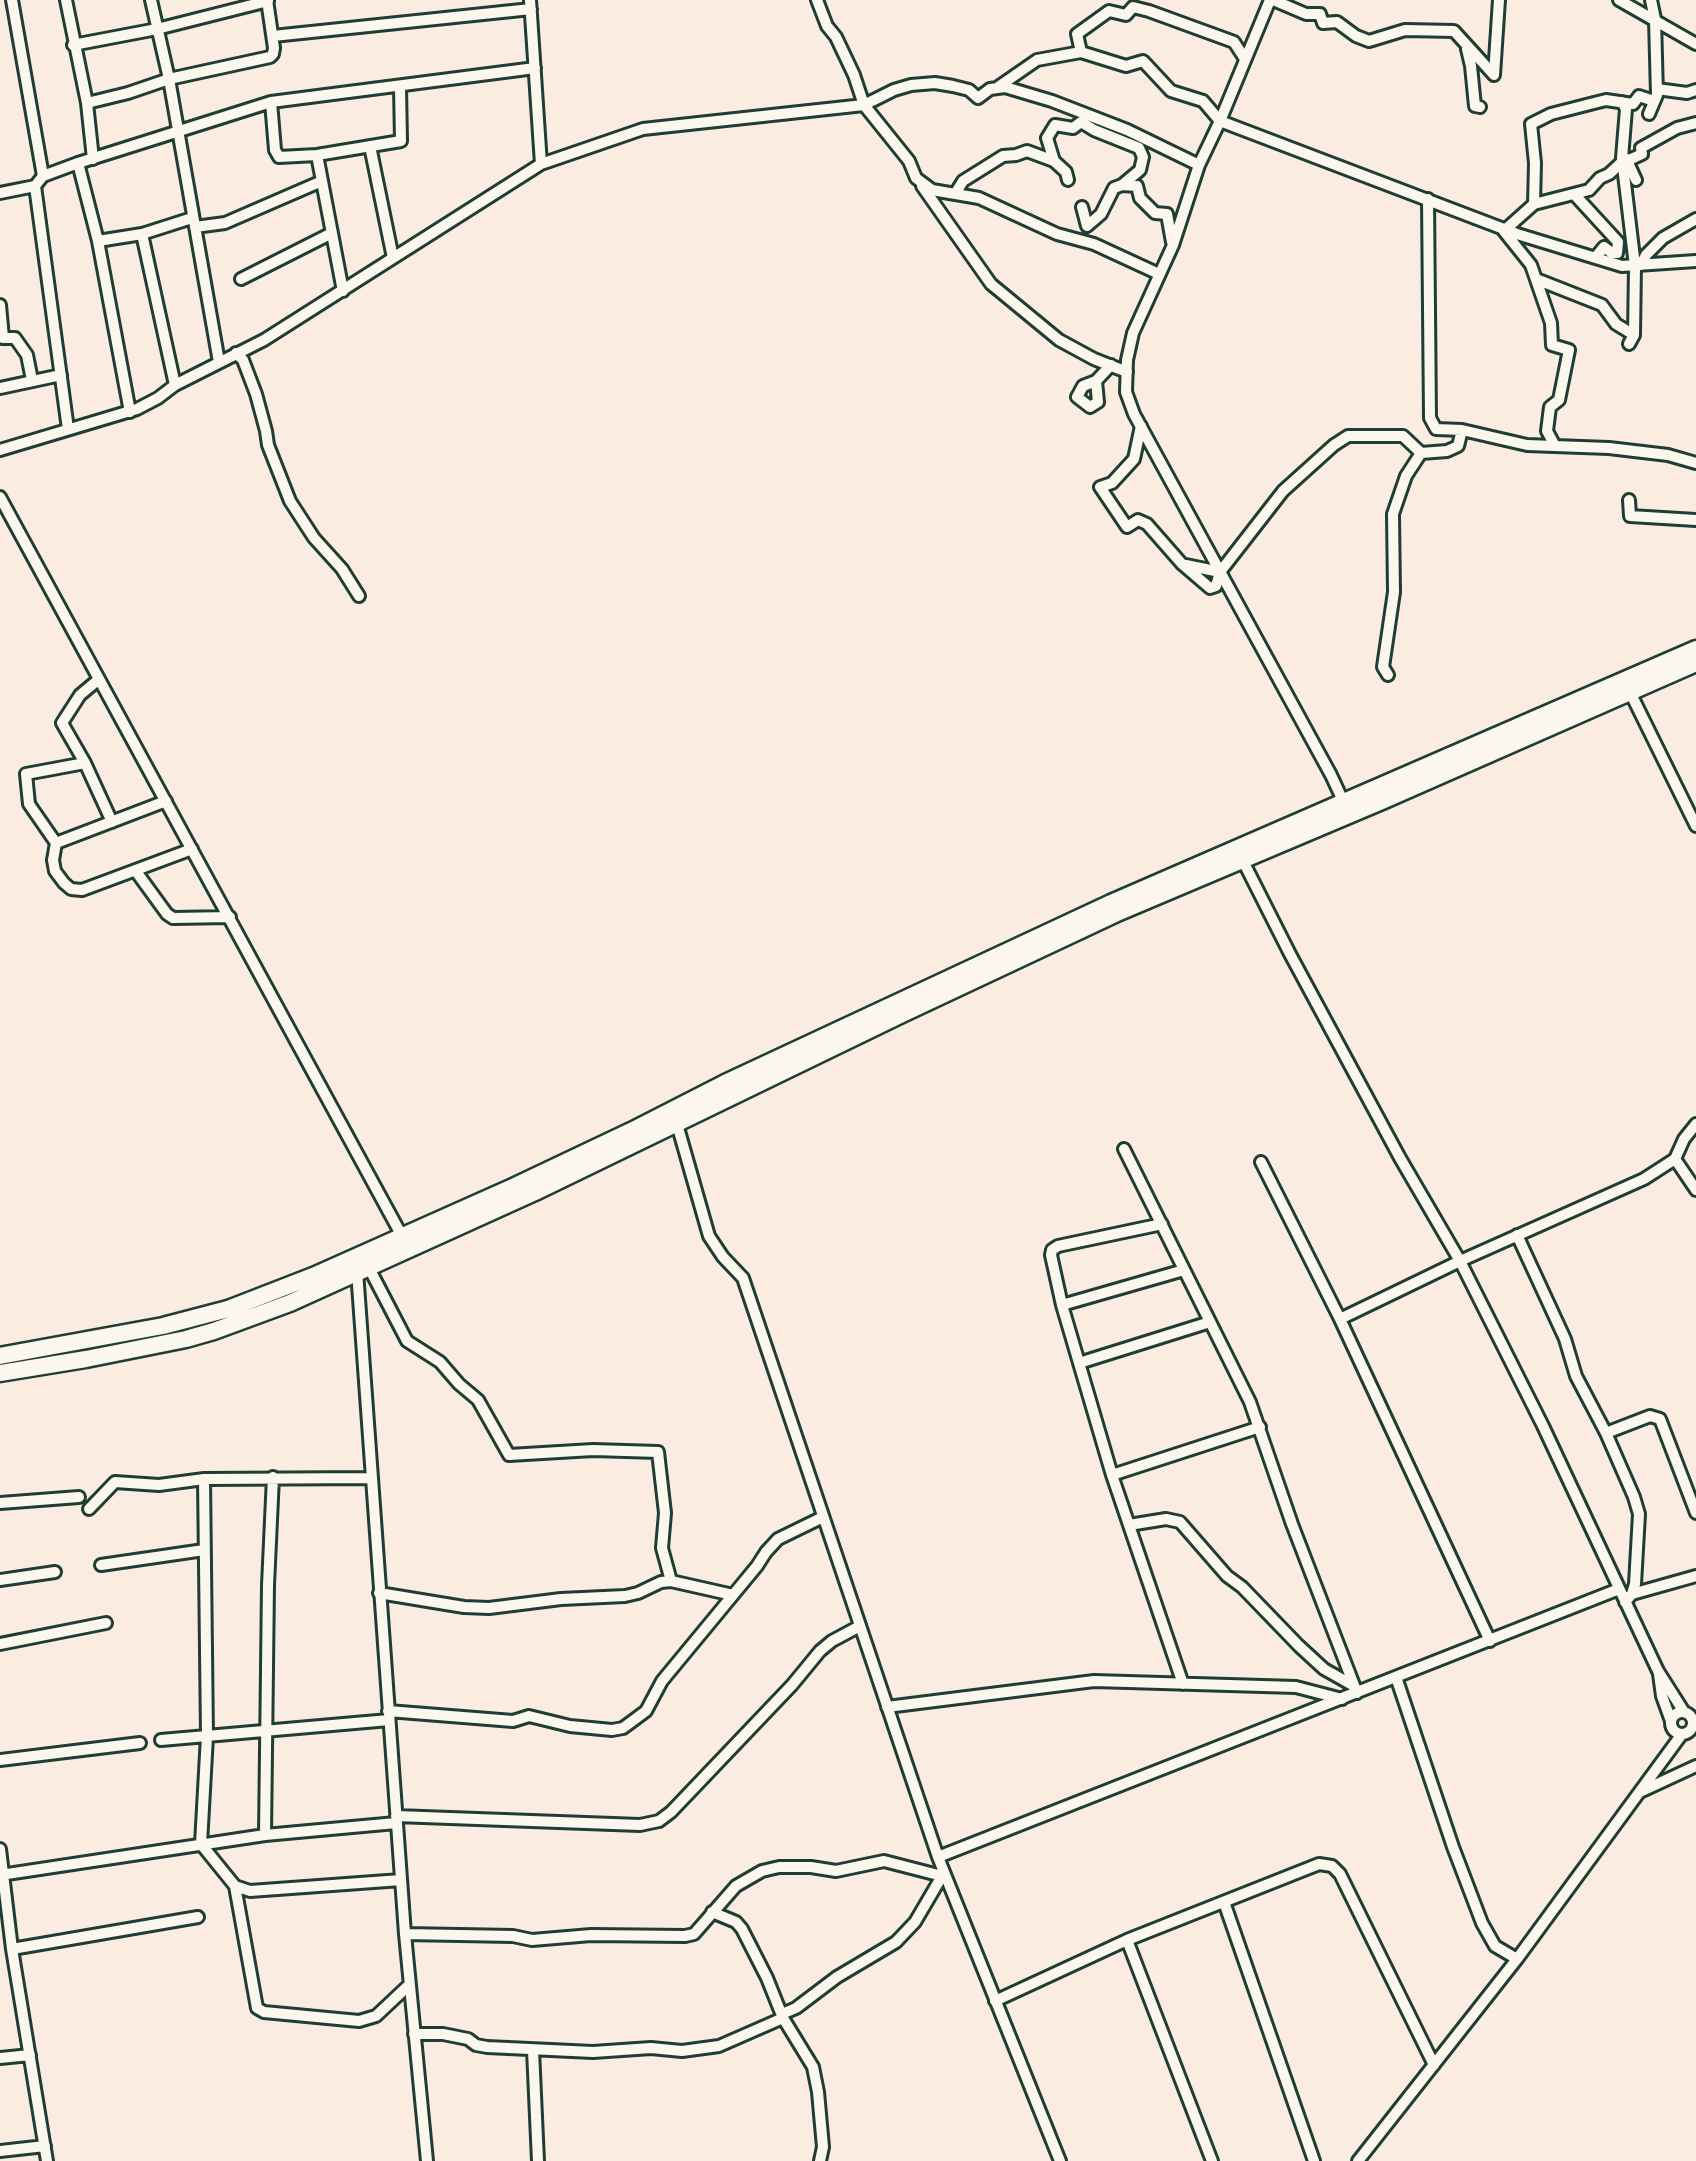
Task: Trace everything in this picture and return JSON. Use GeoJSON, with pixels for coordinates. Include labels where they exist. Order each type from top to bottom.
{"type":"FeatureCollection","features":[{"type":"Feature","properties":{"kind":"main road"},"geometry":{"type":"LineString","coordinates":[[0,1356],[163,1326],[228,1310],[402,1236],[596,1148],[725,1083],[1035,938],[1240,854],[1627,686],[1696,649]]}},
{"type":"Feature","properties":{"kind":"main road"},"geometry":{"type":"LineString","coordinates":[[0,1373],[138,1349],[214,1331],[290,1303],[534,1192],[1344,803],[1627,686],[1696,663]]}},
{"type":"Feature","properties":{"kind":"street"},"geometry":{"type":"LineString","coordinates":[[12,0],[43,176]]}},
{"type":"Feature","properties":{"kind":"street"},"geometry":{"type":"LineString","coordinates":[[66,0],[73,45],[87,103],[93,159]]}},
{"type":"Feature","properties":{"kind":"street"},"geometry":{"type":"LineString","coordinates":[[151,0],[169,79],[219,362]]}},
{"type":"Feature","properties":{"kind":"street"},"geometry":{"type":"LineString","coordinates":[[817,0],[827,26],[836,37],[854,75],[864,105],[909,161],[916,178],[991,284],[1059,340],[1127,372]]}},
{"type":"Feature","properties":{"kind":"street"},"geometry":{"type":"LineString","coordinates":[[1344,803],[1141,426],[1126,392],[1133,333],[1172,245],[1199,165],[1271,0],[1306,13],[1320,15],[1323,23],[1338,22],[1356,36],[1369,41],[1411,29],[1454,32],[1494,75],[1499,0]]}},
{"type":"Feature","properties":{"kind":"street"},"geometry":{"type":"LineString","coordinates":[[1619,0],[1696,44]]}},
{"type":"Feature","properties":{"kind":"street"},"geometry":{"type":"LineString","coordinates":[[1649,114],[1657,89],[1656,19],[1651,0]]}},
{"type":"Feature","properties":{"kind":"street"},"geometry":{"type":"LineString","coordinates":[[73,45],[157,29],[267,1],[273,36],[273,54],[270,57],[169,79],[87,103]]}},
{"type":"Feature","properties":{"kind":"street"},"geometry":{"type":"LineString","coordinates":[[273,36],[531,4],[541,164]]}},
{"type":"Feature","properties":{"kind":"street"},"geometry":{"type":"LineString","coordinates":[[1081,52],[1077,34],[1109,11],[1126,15],[1133,7],[1234,42],[1245,59]]}},
{"type":"Feature","properties":{"kind":"street"},"geometry":{"type":"LineString","coordinates":[[1466,46],[1475,106],[1480,107]]}},
{"type":"Feature","properties":{"kind":"street"},"geometry":{"type":"LineString","coordinates":[[998,87],[1037,60],[1081,52],[1126,66],[1143,61],[1171,91],[1203,102],[1220,121],[1504,228],[1622,266],[1696,261]]}},
{"type":"Feature","properties":{"kind":"street"},"geometry":{"type":"LineString","coordinates":[[0,194],[36,186],[43,176],[78,163],[271,102],[535,68]]}},
{"type":"Feature","properties":{"kind":"street"},"geometry":{"type":"LineString","coordinates":[[0,450],[130,412],[158,398],[175,385],[264,340],[541,164],[643,129],[864,105],[911,85],[935,83],[953,86],[969,90],[978,98],[990,89],[998,87],[1012,88],[1077,111],[1199,165]]}},
{"type":"Feature","properties":{"kind":"street"},"geometry":{"type":"LineString","coordinates":[[271,102],[275,150],[279,157],[317,155],[401,141],[400,87]]}},
{"type":"Feature","properties":{"kind":"street"},"geometry":{"type":"LineString","coordinates":[[1657,89],[1687,93],[1696,90]]}},
{"type":"Feature","properties":{"kind":"street"},"geometry":{"type":"LineString","coordinates":[[1534,204],[1535,163],[1531,124],[1551,114],[1594,103],[1633,104],[1639,96],[1654,101]]}},
{"type":"Feature","properties":{"kind":"street"},"geometry":{"type":"LineString","coordinates":[[1536,279],[1602,305],[1631,339],[1638,266],[1624,160],[1626,109],[1622,102]]}},
{"type":"Feature","properties":{"kind":"street"},"geometry":{"type":"LineString","coordinates":[[1054,161],[1047,138],[1055,125],[1073,128],[1081,122],[1139,148],[1143,157],[1140,170],[1114,188],[1101,214],[1087,226],[1082,207]]}},
{"type":"Feature","properties":{"kind":"street"},"geometry":{"type":"LineString","coordinates":[[1504,228],[1534,204],[1589,190],[1624,160],[1642,154],[1641,148],[1677,128],[1696,123]]}},
{"type":"Feature","properties":{"kind":"street"},"geometry":{"type":"LineString","coordinates":[[370,146],[393,258]]}},
{"type":"Feature","properties":{"kind":"street"},"geometry":{"type":"LineString","coordinates":[[955,194],[963,181],[1003,156],[1027,151],[1054,161],[1066,172],[1069,180]]}},
{"type":"Feature","properties":{"kind":"street"},"geometry":{"type":"LineString","coordinates":[[317,155],[343,291]]}},
{"type":"Feature","properties":{"kind":"street"},"geometry":{"type":"LineString","coordinates":[[1624,160],[1636,180]]}},
{"type":"Feature","properties":{"kind":"street"},"geometry":{"type":"LineString","coordinates":[[78,163],[98,241],[130,412]]}},
{"type":"Feature","properties":{"kind":"street"},"geometry":{"type":"LineString","coordinates":[[916,178],[932,190],[979,198],[1057,234],[1094,244],[1159,274]]}},
{"type":"Feature","properties":{"kind":"street"},"geometry":{"type":"LineString","coordinates":[[98,241],[194,222],[225,223],[322,181]]}},
{"type":"Feature","properties":{"kind":"street"},"geometry":{"type":"LineString","coordinates":[[1122,185],[1137,186],[1140,198],[1155,213],[1167,214],[1172,245]]}},
{"type":"Feature","properties":{"kind":"street"},"geometry":{"type":"LineString","coordinates":[[36,186],[68,429]]}},
{"type":"Feature","properties":{"kind":"street"},"geometry":{"type":"LineString","coordinates":[[1574,194],[1618,242],[1617,253],[1604,247],[1595,258]]}},
{"type":"Feature","properties":{"kind":"street"},"geometry":{"type":"LineString","coordinates":[[1428,199],[1430,418],[1436,429],[1462,430],[1527,445],[1609,448],[1668,455],[1696,463]]}},
{"type":"Feature","properties":{"kind":"street"},"geometry":{"type":"LineString","coordinates":[[1638,266],[1663,239],[1696,219]]}},
{"type":"Feature","properties":{"kind":"street"},"geometry":{"type":"LineString","coordinates":[[1504,228],[1531,265],[1551,323],[1552,345],[1569,350],[1559,400],[1550,407],[1548,431],[1555,446]]}},
{"type":"Feature","properties":{"kind":"street"},"geometry":{"type":"LineString","coordinates":[[241,279],[332,233]]}},
{"type":"Feature","properties":{"kind":"street"},"geometry":{"type":"LineString","coordinates":[[142,234],[175,385]]}},
{"type":"Feature","properties":{"kind":"street"},"geometry":{"type":"LineString","coordinates":[[0,305],[3,338],[15,338],[27,355],[32,380]]}},
{"type":"Feature","properties":{"kind":"street"},"geometry":{"type":"LineString","coordinates":[[236,353],[243,360],[256,394],[267,431],[268,445],[290,501],[314,538],[342,569],[359,596]]}},
{"type":"Feature","properties":{"kind":"street"},"geometry":{"type":"LineString","coordinates":[[1096,381],[1111,365]]}},
{"type":"Feature","properties":{"kind":"street"},"geometry":{"type":"LineString","coordinates":[[0,388],[61,375]]}},
{"type":"Feature","properties":{"kind":"street"},"geometry":{"type":"LineString","coordinates":[[1141,426],[1134,459],[1112,483],[1100,487],[1127,527],[1138,520],[1147,524],[1182,564],[1210,588],[1216,586],[1220,572],[1283,491],[1334,445],[1348,436],[1403,436],[1421,453],[1447,451],[1458,446],[1462,430]]}},
{"type":"Feature","properties":{"kind":"street"},"geometry":{"type":"LineString","coordinates":[[1388,675],[1383,667],[1394,592],[1392,514],[1406,476],[1421,453]]}},
{"type":"Feature","properties":{"kind":"street"},"geometry":{"type":"LineString","coordinates":[[0,497],[402,1236]]}},
{"type":"Feature","properties":{"kind":"street"},"geometry":{"type":"LineString","coordinates":[[1629,500],[1630,516],[1696,520]]}},
{"type":"Feature","properties":{"kind":"street"},"geometry":{"type":"LineString","coordinates":[[1182,564],[1220,572]]}},
{"type":"Feature","properties":{"kind":"street"},"geometry":{"type":"LineString","coordinates":[[98,681],[80,695],[62,723],[85,763],[112,822]]}},
{"type":"Feature","properties":{"kind":"street"},"geometry":{"type":"LineString","coordinates":[[1627,686],[1696,826]]}},
{"type":"Feature","properties":{"kind":"street"},"geometry":{"type":"LineString","coordinates":[[85,763],[26,774],[29,804],[56,844],[53,860],[55,871],[71,889],[82,890],[192,849]]}},
{"type":"Feature","properties":{"kind":"street"},"geometry":{"type":"LineString","coordinates":[[56,844],[166,801]]}},
{"type":"Feature","properties":{"kind":"street"},"geometry":{"type":"LineString","coordinates":[[1240,854],[1400,1158],[1460,1261],[1543,1426],[1619,1589],[1629,1598],[1658,1671],[1662,1696],[1675,1732],[1682,1734]]}},
{"type":"Feature","properties":{"kind":"street"},"geometry":{"type":"LineString","coordinates":[[135,870],[167,914],[173,918],[230,917]]}},
{"type":"Feature","properties":{"kind":"street"},"geometry":{"type":"LineString","coordinates":[[677,1124],[709,1236],[723,1257],[743,1278],[944,1876],[1059,2161]]}},
{"type":"Feature","properties":{"kind":"street"},"geometry":{"type":"LineString","coordinates":[[1340,1319],[1460,1261],[1643,1179],[1675,1160],[1684,1139],[1696,1124]]}},
{"type":"Feature","properties":{"kind":"street"},"geometry":{"type":"LineString","coordinates":[[1124,1149],[1260,1427],[1292,1524],[1355,1689]]}},
{"type":"Feature","properties":{"kind":"street"},"geometry":{"type":"LineString","coordinates":[[1675,1160],[1696,1190]]}},
{"type":"Feature","properties":{"kind":"street"},"geometry":{"type":"LineString","coordinates":[[1261,1162],[1340,1319],[1490,1640]]}},
{"type":"Feature","properties":{"kind":"street"},"geometry":{"type":"LineString","coordinates":[[1162,1224],[1058,1246],[1052,1250],[1051,1255],[1062,1305],[1112,1475],[1182,1684]]}},
{"type":"Feature","properties":{"kind":"street"},"geometry":{"type":"LineString","coordinates":[[1517,1235],[1565,1339],[1576,1376],[1606,1433],[1634,1497],[1639,1514],[1637,1566],[1629,1598]]}},
{"type":"Feature","properties":{"kind":"street"},"geometry":{"type":"LineString","coordinates":[[363,1268],[371,1478],[379,1593],[405,1934],[427,2161]]}},
{"type":"Feature","properties":{"kind":"street"},"geometry":{"type":"LineString","coordinates":[[363,1268],[407,1341],[440,1362],[459,1384],[478,1400],[509,1455],[593,1450],[658,1452],[664,1513],[662,1548],[671,1581]]}},
{"type":"Feature","properties":{"kind":"street"},"geometry":{"type":"LineString","coordinates":[[1062,1305],[1184,1269]]}},
{"type":"Feature","properties":{"kind":"street"},"geometry":{"type":"LineString","coordinates":[[1079,1363],[1210,1322]]}},
{"type":"Feature","properties":{"kind":"street"},"geometry":{"type":"LineString","coordinates":[[1606,1433],[1650,1416],[1660,1419],[1696,1513]]}},
{"type":"Feature","properties":{"kind":"street"},"geometry":{"type":"LineString","coordinates":[[1112,1475],[1260,1427]]}},
{"type":"Feature","properties":{"kind":"street"},"geometry":{"type":"LineString","coordinates":[[265,1835],[268,1585],[273,1477]]}},
{"type":"Feature","properties":{"kind":"street"},"geometry":{"type":"LineString","coordinates":[[89,1509],[116,1482],[159,1485],[204,1479],[371,1478]]}},
{"type":"Feature","properties":{"kind":"street"},"geometry":{"type":"LineString","coordinates":[[204,1479],[207,1736],[198,1844],[235,1886],[250,1891],[401,1880]]}},
{"type":"Feature","properties":{"kind":"street"},"geometry":{"type":"LineString","coordinates":[[0,1503],[79,1497]]}},
{"type":"Feature","properties":{"kind":"street"},"geometry":{"type":"LineString","coordinates":[[161,1740],[266,1731],[388,1715],[513,1721],[528,1716],[570,1726],[612,1730],[622,1728],[646,1711],[662,1681],[778,1539],[823,1517]]}},
{"type":"Feature","properties":{"kind":"street"},"geometry":{"type":"LineString","coordinates":[[1129,1525],[1166,1518],[1180,1522],[1227,1576],[1242,1587],[1299,1646],[1324,1669],[1355,1689]]}},
{"type":"Feature","properties":{"kind":"street"},"geometry":{"type":"LineString","coordinates":[[101,1565],[204,1550]]}},
{"type":"Feature","properties":{"kind":"street"},"geometry":{"type":"LineString","coordinates":[[0,1580],[55,1572]]}},
{"type":"Feature","properties":{"kind":"street"},"geometry":{"type":"LineString","coordinates":[[1629,1598],[1696,1576]]}},
{"type":"Feature","properties":{"kind":"street"},"geometry":{"type":"LineString","coordinates":[[379,1593],[464,1607],[489,1608],[561,1599],[625,1596],[661,1582],[671,1581],[733,1595]]}},
{"type":"Feature","properties":{"kind":"street"},"geometry":{"type":"LineString","coordinates":[[938,1857],[1342,1699],[1355,1689],[1396,1677],[1619,1589]]}},
{"type":"Feature","properties":{"kind":"street"},"geometry":{"type":"LineString","coordinates":[[0,1644],[106,1623]]}},
{"type":"Feature","properties":{"kind":"street"},"geometry":{"type":"LineString","coordinates":[[1,1875],[176,1847],[396,1820],[640,1825],[659,1821],[671,1812],[792,1685],[820,1650],[860,1626]]}},
{"type":"Feature","properties":{"kind":"street"},"geometry":{"type":"LineString","coordinates":[[1358,2161],[1517,1959],[1682,1734],[1690,1729],[1691,1715],[1658,1671]]}},
{"type":"Feature","properties":{"kind":"street"},"geometry":{"type":"LineString","coordinates":[[1396,1677],[1453,1847],[1482,1923],[1495,1946],[1517,1959]]}},
{"type":"Feature","properties":{"kind":"street"},"geometry":{"type":"LineString","coordinates":[[887,1707],[1094,1681],[1296,1687],[1342,1699]]}},
{"type":"Feature","properties":{"kind":"street"},"geometry":{"type":"LineString","coordinates":[[1671,1721],[1677,1713],[1691,1715]]}},
{"type":"Feature","properties":{"kind":"street"},"geometry":{"type":"LineString","coordinates":[[0,1760],[140,1742]]}},
{"type":"Feature","properties":{"kind":"street"},"geometry":{"type":"LineString","coordinates":[[1640,1793],[1696,1766]]}},
{"type":"Feature","properties":{"kind":"street"},"geometry":{"type":"LineString","coordinates":[[0,1849],[12,1952],[47,2161]]}},
{"type":"Feature","properties":{"kind":"street"},"geometry":{"type":"LineString","coordinates":[[405,1934],[513,1936],[532,1940],[592,1935],[685,1936],[694,1934],[736,1886],[762,1871],[779,1867],[811,1867],[836,1871],[884,1861],[944,1876]]}},
{"type":"Feature","properties":{"kind":"street"},"geometry":{"type":"LineString","coordinates":[[995,2001],[1127,1940],[1319,1864],[1332,1866],[1340,1874],[1434,2064]]}},
{"type":"Feature","properties":{"kind":"street"},"geometry":{"type":"LineString","coordinates":[[414,2034],[443,2034],[468,2039],[487,2048],[593,2052],[651,2048],[682,2051],[706,2049],[743,2037],[783,2016],[837,1976],[896,1942],[915,1922],[944,1876]]}},
{"type":"Feature","properties":{"kind":"street"},"geometry":{"type":"LineString","coordinates":[[235,1886],[257,2008],[264,2012],[359,2021],[376,2016],[410,1985]]}},
{"type":"Feature","properties":{"kind":"street"},"geometry":{"type":"LineString","coordinates":[[1224,1902],[1314,2161]]}},
{"type":"Feature","properties":{"kind":"street"},"geometry":{"type":"LineString","coordinates":[[712,1912],[736,1922],[743,1929],[783,2016],[813,2067],[823,2147],[820,2161]]}},
{"type":"Feature","properties":{"kind":"street"},"geometry":{"type":"LineString","coordinates":[[0,1956],[198,1917]]}},
{"type":"Feature","properties":{"kind":"street"},"geometry":{"type":"LineString","coordinates":[[1127,1940],[1212,2161]]}},
{"type":"Feature","properties":{"kind":"street"},"geometry":{"type":"LineString","coordinates":[[533,2050],[538,2161]]}},
{"type":"Feature","properties":{"kind":"street"},"geometry":{"type":"LineString","coordinates":[[0,2059],[30,2055]]}},
{"type":"Feature","properties":{"kind":"street"},"geometry":{"type":"LineString","coordinates":[[0,2151],[45,2146]]}}]}
